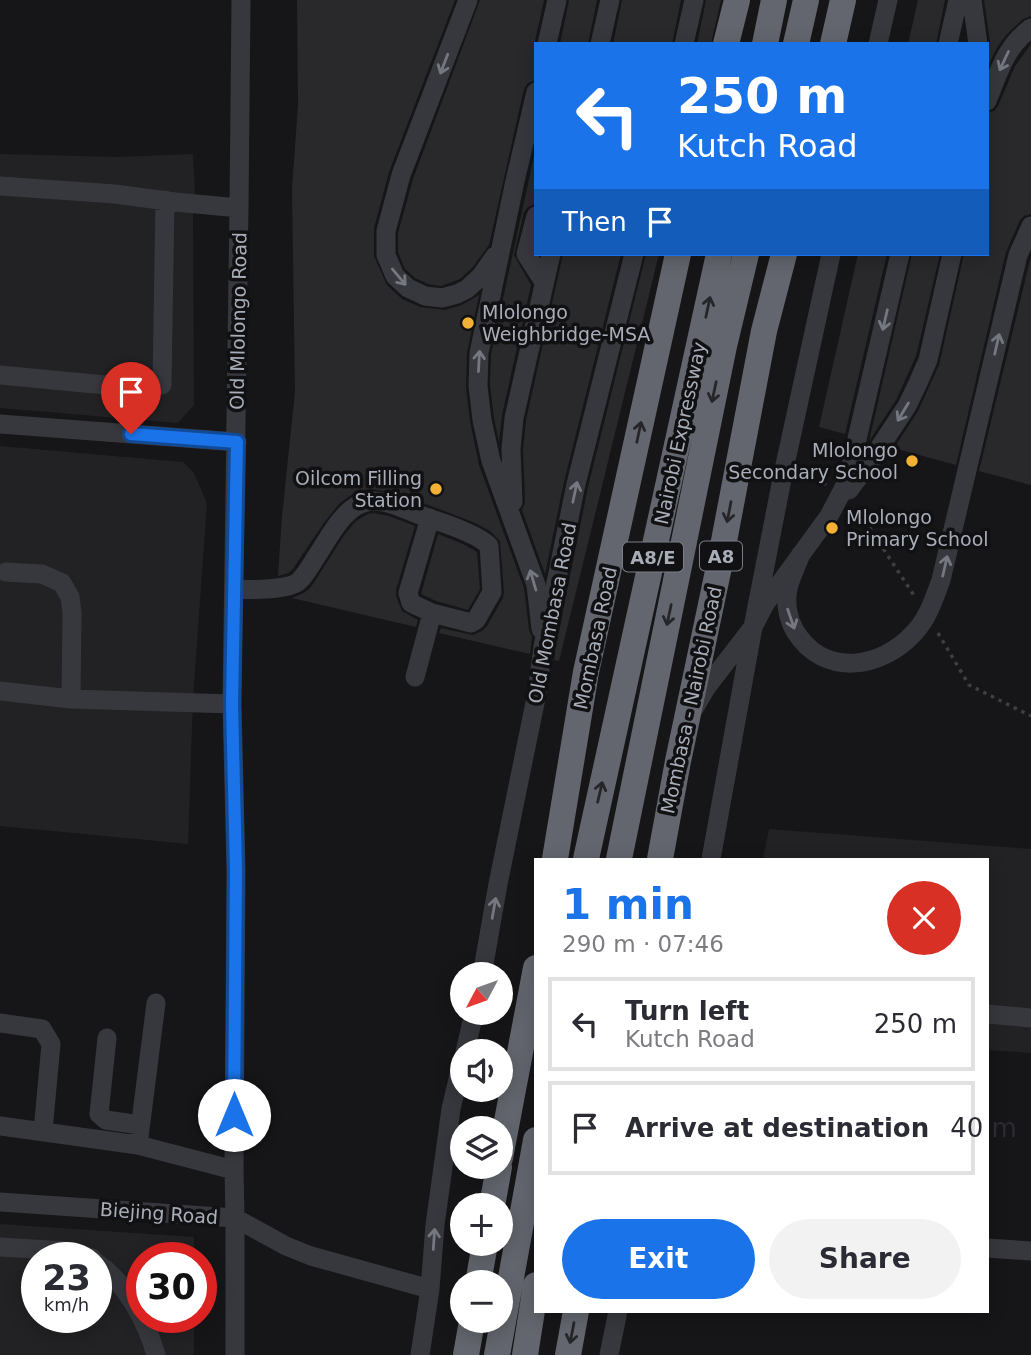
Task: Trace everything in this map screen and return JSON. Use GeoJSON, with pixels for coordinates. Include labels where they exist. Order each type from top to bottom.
{"type":"FeatureCollection","features":[{"type":"Feature","properties":{"kind":"highway"},"geometry":{"type":"LineString","coordinates":[[726,42],[737,0]]}},
{"type":"Feature","properties":{"kind":"highway"},"geometry":{"type":"LineString","coordinates":[[765,42],[774,0]]}},
{"type":"Feature","properties":{"kind":"highway"},"geometry":{"type":"LineString","coordinates":[[796,42],[806,0]]}},
{"type":"Feature","properties":{"kind":"highway"},"geometry":{"type":"LineString","coordinates":[[833,42],[843,0]]}},
{"type":"Feature","properties":{"kind":"highway","name":"Mombasa Road"},"geometry":{"type":"LineString","coordinates":[[555,858],[586,672],[678,256]]}},
{"type":"Feature","properties":{"kind":"highway","name":"Nairobi Expressway"},"geometry":{"type":"LineString","coordinates":[[586,858],[719,256]]}},
{"type":"Feature","properties":{"kind":"highway","name":"Nairobi Expressway"},"geometry":{"type":"LineString","coordinates":[[619,858],[724,346],[746,256]]}},
{"type":"Feature","properties":{"kind":"highway","name":"Mombasa - Nairobi Road"},"geometry":{"type":"LineString","coordinates":[[660,858],[764,331],[783,256]]}},
{"type":"Feature","properties":{"kind":"highway"},"geometry":{"type":"LineString","coordinates":[[508,1116],[534,979]]}},
{"type":"Feature","properties":{"kind":"highway"},"geometry":{"type":"LineString","coordinates":[[497,1355],[534,1151]]}},
{"type":"Feature","properties":{"kind":"highway"},"geometry":{"type":"LineString","coordinates":[[524,1355],[534,1297]]}},
{"type":"Feature","properties":{"kind":"highway"},"geometry":{"type":"LineString","coordinates":[[568,1355],[576,1313]]}},
{"type":"Feature","properties":{"kind":"highway"},"geometry":{"type":"LineString","coordinates":[[466,1355],[470,1333]]}},
{"type":"Feature","properties":{"kind":"street","name":"Old Mlolongo Road"},"geometry":{"type":"LineString","coordinates":[[234,1355],[236,870],[232,704],[241,0]]}},
{"type":"Feature","properties":{"kind":"street"},"geometry":{"type":"LineString","coordinates":[[468,0],[401,175],[386,231],[386,255],[395,276],[408,288],[425,296],[442,298],[457,294],[474,282],[492,261],[501,244]]}},
{"type":"Feature","properties":{"kind":"street"},"geometry":{"type":"LineString","coordinates":[[547,42],[557,0]]}},
{"type":"Feature","properties":{"kind":"street"},"geometry":{"type":"LineString","coordinates":[[600,42],[610,0]]}},
{"type":"Feature","properties":{"kind":"street"},"geometry":{"type":"LineString","coordinates":[[684,42],[694,0]]}},
{"type":"Feature","properties":{"kind":"street"},"geometry":{"type":"LineString","coordinates":[[878,42],[888,0]]}},
{"type":"Feature","properties":{"kind":"street"},"geometry":{"type":"LineString","coordinates":[[948,42],[958,0]]}},
{"type":"Feature","properties":{"kind":"street"},"geometry":{"type":"LineString","coordinates":[[972,0],[978,42]]}},
{"type":"Feature","properties":{"kind":"street"},"geometry":{"type":"LineString","coordinates":[[989,96],[1006,54],[1020,36],[1031,28]]}},
{"type":"Feature","properties":{"kind":"street"},"geometry":{"type":"LineString","coordinates":[[534,101],[479,353],[478,386],[491,461],[536,584],[543,647]]}},
{"type":"Feature","properties":{"kind":"street"},"geometry":{"type":"LineString","coordinates":[[0,186],[115,194],[239,208]]}},
{"type":"Feature","properties":{"kind":"street"},"geometry":{"type":"LineString","coordinates":[[0,375],[126,387],[162,385],[165,200]]}},
{"type":"Feature","properties":{"kind":"street"},"geometry":{"type":"LineString","coordinates":[[534,224],[526,254],[544,282]]}},
{"type":"Feature","properties":{"kind":"street"},"geometry":{"type":"LineString","coordinates":[[801,554],[788,589],[788,607],[791,623],[800,638],[813,651],[845,664],[860,663],[892,653],[916,632],[927,615],[941,580],[1018,255],[1031,226]]}},
{"type":"Feature","properties":{"kind":"street"},"geometry":{"type":"LineString","coordinates":[[514,524],[511,449],[514,418],[550,256]]}},
{"type":"Feature","properties":{"kind":"street","name":"Old Mombasa Road"},"geometry":{"type":"LineString","coordinates":[[485,962],[576,484],[633,256]]}},
{"type":"Feature","properties":{"kind":"street"},"geometry":{"type":"LineString","coordinates":[[711,858],[783,474],[831,256]]}},
{"type":"Feature","properties":{"kind":"street"},"geometry":{"type":"LineString","coordinates":[[678,761],[687,719],[706,688],[753,627],[765,604],[840,498],[847,482],[900,256]]}},
{"type":"Feature","properties":{"kind":"street"},"geometry":{"type":"LineString","coordinates":[[840,498],[870,462],[907,407],[928,360],[952,256]]}},
{"type":"Feature","properties":{"kind":"street"},"geometry":{"type":"LineString","coordinates":[[0,424],[237,442]]}},
{"type":"Feature","properties":{"kind":"street"},"geometry":{"type":"LineString","coordinates":[[234,590],[290,586],[306,572],[347,514],[364,503],[382,502],[429,518],[480,538],[489,546],[492,592],[476,620],[471,623],[432,613],[409,600],[408,593],[429,518]]}},
{"type":"Feature","properties":{"kind":"street"},"geometry":{"type":"LineString","coordinates":[[6,572],[42,573],[62,583],[72,612],[71,699]]}},
{"type":"Feature","properties":{"kind":"street"},"geometry":{"type":"LineString","coordinates":[[415,677],[432,613]]}},
{"type":"Feature","properties":{"kind":"street"},"geometry":{"type":"LineString","coordinates":[[0,691],[71,699],[232,704]]}},
{"type":"Feature","properties":{"kind":"street"},"geometry":{"type":"LineString","coordinates":[[139,1135],[156,1003]]}},
{"type":"Feature","properties":{"kind":"street"},"geometry":{"type":"LineString","coordinates":[[989,1014],[1031,1018]]}},
{"type":"Feature","properties":{"kind":"street"},"geometry":{"type":"LineString","coordinates":[[0,1023],[42,1029],[51,1044],[43,1131]]}},
{"type":"Feature","properties":{"kind":"street"},"geometry":{"type":"LineString","coordinates":[[107,1038],[99,1114],[139,1135],[234,1170]]}},
{"type":"Feature","properties":{"kind":"street"},"geometry":{"type":"LineString","coordinates":[[420,1355],[453,1102]]}},
{"type":"Feature","properties":{"kind":"street"},"geometry":{"type":"LineString","coordinates":[[0,1126],[43,1131],[139,1135]]}},
{"type":"Feature","properties":{"kind":"street","name":"Biejing Road"},"geometry":{"type":"LineString","coordinates":[[0,1202],[235,1219],[311,1256],[430,1289]]}},
{"type":"Feature","properties":{"kind":"street"},"geometry":{"type":"LineString","coordinates":[[0,1247],[21,1248]]}},
{"type":"Feature","properties":{"kind":"street"},"geometry":{"type":"LineString","coordinates":[[989,1248],[1031,1251]]}},
{"type":"Feature","properties":{"kind":"street"},"geometry":{"type":"LineString","coordinates":[[112,1276],[137,1308],[156,1355]]}},
{"type":"Feature","properties":{"kind":"street"},"geometry":{"type":"LineString","coordinates":[[609,1355],[618,1313]]}},
{"type":"Feature","properties":{"kind":"path"},"geometry":{"type":"LineString","coordinates":[[783,474],[823,482],[867,524],[969,685],[1031,716]]}},
{"type":"Feature","properties":{"kind":"shaded area"},"geometry":{"type":"Polygon","coordinates":[[[0,154],[118,157],[193,154],[194,405],[178,423],[0,408],[0,154]]]}},
{"type":"Feature","properties":{"kind":"shaded area"},"geometry":{"type":"Polygon","coordinates":[[[0,446],[183,462],[194,473],[207,503],[193,698],[188,844],[0,826],[0,446]]]}},
{"type":"Feature","properties":{"kind":"shaded area"},"geometry":{"type":"Polygon","coordinates":[[[769,829],[1031,849],[1031,1053],[989,1050],[989,858],[763,858],[769,829]]]}},
{"type":"Feature","properties":{"kind":"shaded area"},"geometry":{"type":"Polygon","coordinates":[[[0,1224],[194,1237],[194,1242],[126,1242],[126,1333],[194,1333],[194,1355],[0,1355],[0,1224]]]}},
{"type":"Feature","properties":{"kind":"building"},"geometry":{"type":"Polygon","coordinates":[[[297,0],[455,0],[389,172],[374,228],[374,256],[387,285],[402,299],[420,307],[445,310],[462,305],[479,295],[467,353],[466,387],[470,421],[479,465],[524,588],[532,637],[530,654],[439,633],[441,628],[473,635],[487,626],[504,592],[500,541],[490,531],[473,522],[397,493],[371,489],[348,497],[326,520],[292,570],[278,576],[295,392],[292,188],[298,105],[297,0]]]}},
{"type":"Feature","properties":{"kind":"building"},"geometry":{"type":"Polygon","coordinates":[[[480,0],[544,0],[534,42],[534,81],[524,89],[489,245],[460,279],[441,286],[415,278],[405,269],[398,252],[398,233],[413,179],[480,0]]]}},
{"type":"Feature","properties":{"kind":"building"},"geometry":{"type":"Polygon","coordinates":[[[569,0],[597,0],[588,42],[560,42],[569,0]]]}},
{"type":"Feature","properties":{"kind":"building"},"geometry":{"type":"Polygon","coordinates":[[[622,0],[681,0],[672,42],[613,42],[622,0]]]}},
{"type":"Feature","properties":{"kind":"building"},"geometry":{"type":"Polygon","coordinates":[[[706,0],[721,0],[711,42],[697,42],[706,0]]]}},
{"type":"Feature","properties":{"kind":"building"},"geometry":{"type":"Polygon","coordinates":[[[918,0],[945,0],[936,42],[908,42],[918,0]]]}},
{"type":"Feature","properties":{"kind":"building"},"geometry":{"type":"Polygon","coordinates":[[[984,0],[1031,0],[1031,16],[1023,19],[1006,35],[989,64],[990,42],[984,0]]]}},
{"type":"Feature","properties":{"kind":"building"},"geometry":{"type":"Polygon","coordinates":[[[1031,44],[1031,214],[1020,220],[1006,252],[956,465],[894,448],[918,411],[939,365],[964,256],[989,256],[989,112],[998,106],[1015,66],[1031,44]]]}},
{"type":"Feature","properties":{"kind":"building"},"geometry":{"type":"Polygon","coordinates":[[[534,156],[534,205],[524,212],[514,255],[531,285],[502,415],[499,442],[490,385],[491,354],[534,156]]]}},
{"type":"Feature","properties":{"kind":"building"},"geometry":{"type":"Polygon","coordinates":[[[563,256],[620,256],[564,482],[545,574],[522,510],[525,502],[523,449],[526,420],[563,256]]]}},
{"type":"Feature","properties":{"kind":"building"},"geometry":{"type":"Polygon","coordinates":[[[646,256],[659,256],[559,661],[554,660],[555,649],[588,487],[646,256]]]}},
{"type":"Feature","properties":{"kind":"building"},"geometry":{"type":"Polygon","coordinates":[[[858,256],[887,256],[845,434],[819,427],[858,256]]]}},
{"type":"Feature","properties":{"kind":"building"},"geometry":{"type":"Polygon","coordinates":[[[912,256],[940,256],[916,356],[896,400],[869,441],[912,256]]]}},
{"type":"Feature","properties":{"kind":"building"},"geometry":{"type":"Polygon","coordinates":[[[1031,256],[1031,485],[979,471],[1031,256]]]}},
{"type":"Feature","properties":{"kind":"building"},"geometry":{"type":"Polygon","coordinates":[[[374,513],[415,526],[396,596],[402,611],[418,620],[416,627],[292,598],[311,587],[356,521],[374,513]]]}},
{"type":"Feature","properties":{"kind":"building"},"geometry":{"type":"Polygon","coordinates":[[[438,534],[477,552],[480,589],[468,610],[421,594],[438,534]]]}},
{"type":"Feature","properties":{"kind":"place","name":"Mlolongo Weighbridge-MSA"},"geometry":{"type":"Point","coordinates":[468,323]}},
{"type":"Feature","properties":{"kind":"place","name":"Mlolongo Secondary School"},"geometry":{"type":"Point","coordinates":[912,461]}},
{"type":"Feature","properties":{"kind":"place","name":"Oilcom Filling Station"},"geometry":{"type":"Point","coordinates":[436,489]}},
{"type":"Feature","properties":{"kind":"place","name":"Mlolongo Primary School"},"geometry":{"type":"Point","coordinates":[832,528]}},
{"type":"Feature","properties":{"kind":"route"},"geometry":{"type":"LineString","coordinates":[[131,434],[237,442],[232,704],[236,870],[234,1115]]}}]}
